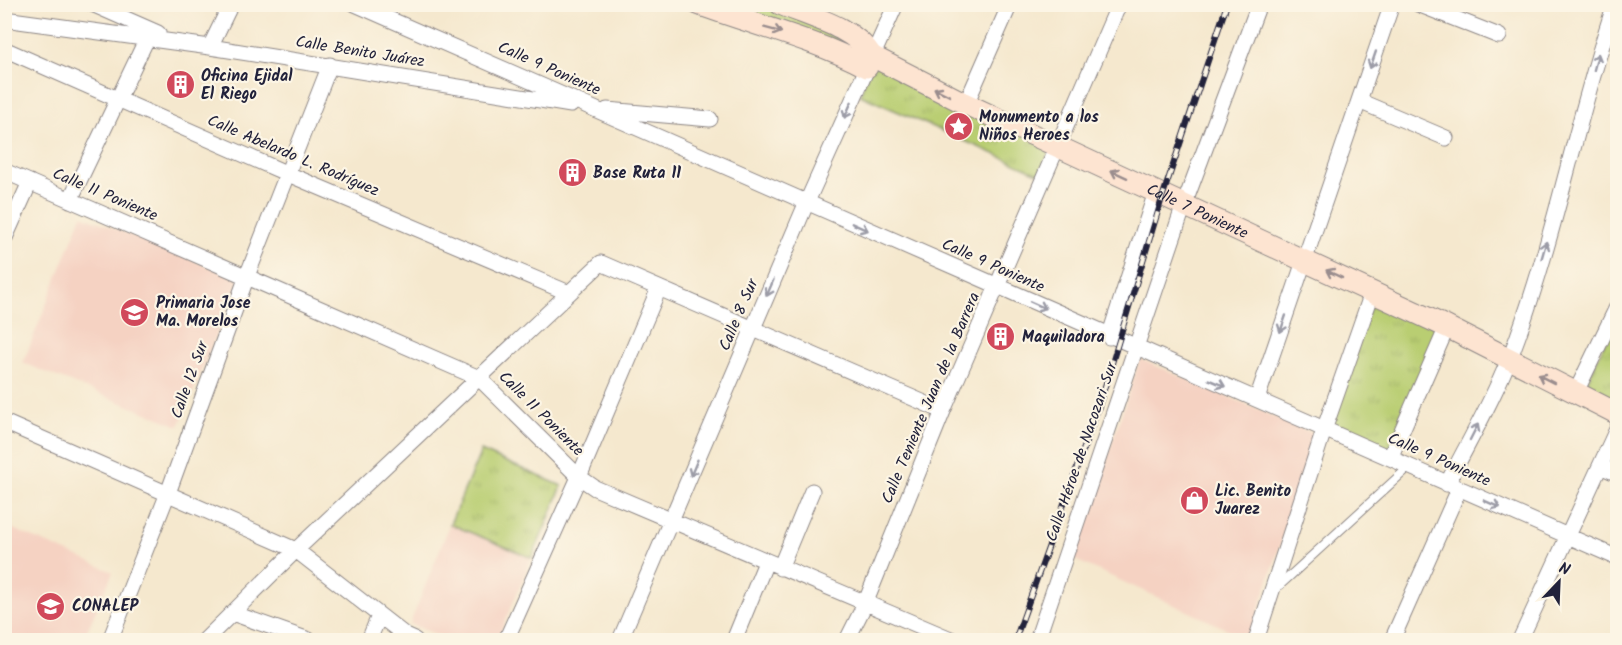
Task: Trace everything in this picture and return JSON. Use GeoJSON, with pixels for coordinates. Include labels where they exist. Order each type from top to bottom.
{"type":"FeatureCollection","features":[{"type":"Feature","properties":{"kind":"main road","name":"Calle 7 Poniente"},"geometry":{"type":"LineString","coordinates":[[698,4],[743,12],[777,30],[870,62],[966,104],[1447,327],[1616,414]]}},
{"type":"Feature","properties":{"kind":"main road","name":"Calle 7 Poniente"},"geometry":{"type":"LineString","coordinates":[[780,4],[845,31],[870,62]]}},
{"type":"Feature","properties":{"kind":"street"},"geometry":{"type":"LineString","coordinates":[[70,200],[149,34],[92,4]]}},
{"type":"Feature","properties":{"kind":"street"},"geometry":{"type":"LineString","coordinates":[[210,47],[231,4]]}},
{"type":"Feature","properties":{"kind":"street","name":"Calle 9 Poniente"},"geometry":{"type":"LineString","coordinates":[[355,4],[806,204],[1617,558]]}},
{"type":"Feature","properties":{"kind":"street","name":"Calle 8 Sur"},"geometry":{"type":"LineString","coordinates":[[620,640],[806,204],[896,4]]}},
{"type":"Feature","properties":{"kind":"street"},"geometry":{"type":"LineString","coordinates":[[966,104],[1010,4]]}},
{"type":"Feature","properties":{"kind":"street","name":"Calle Teniente Juan de la Barrera"},"geometry":{"type":"LineString","coordinates":[[847,640],[865,604],[943,411],[1119,4]]}},
{"type":"Feature","properties":{"kind":"street","name":"Calle Héroe de Nacozari Sur"},"geometry":{"type":"LineString","coordinates":[[1037,640],[1184,205],[1259,4]]}},
{"type":"Feature","properties":{"kind":"street"},"geometry":{"type":"LineString","coordinates":[[1257,399],[1392,4]]}},
{"type":"Feature","properties":{"kind":"street"},"geometry":{"type":"LineString","coordinates":[[1418,4],[1499,36]]}},
{"type":"Feature","properties":{"kind":"street"},"geometry":{"type":"LineString","coordinates":[[1392,640],[1453,487],[1518,338],[1598,54],[1615,4]]}},
{"type":"Feature","properties":{"kind":"street","name":"Calle Benito Juárez"},"geometry":{"type":"LineString","coordinates":[[4,20],[149,34],[178,42],[595,109],[710,119]]}},
{"type":"Feature","properties":{"kind":"street","name":"Calle Abelardo L. Rodríguez"},"geometry":{"type":"LineString","coordinates":[[4,49],[288,174],[569,293]]}},
{"type":"Feature","properties":{"kind":"street","name":"Calle 12 Sur"},"geometry":{"type":"LineString","coordinates":[[110,640],[168,493],[247,276],[330,65]]}},
{"type":"Feature","properties":{"kind":"street"},"geometry":{"type":"LineString","coordinates":[[1359,100],[1446,138]]}},
{"type":"Feature","properties":{"kind":"street","name":"Calle 11 Poniente"},"geometry":{"type":"LineString","coordinates":[[4,171],[479,378],[579,477],[595,488],[865,604],[924,635],[953,640]]}},
{"type":"Feature","properties":{"kind":"street"},"geometry":{"type":"LineString","coordinates":[[4,240],[30,182]]}},
{"type":"Feature","properties":{"kind":"street"},"geometry":{"type":"LineString","coordinates":[[1109,337],[1156,192]]}},
{"type":"Feature","properties":{"kind":"street"},"geometry":{"type":"LineString","coordinates":[[205,640],[296,550],[601,263],[943,411]]}},
{"type":"Feature","properties":{"kind":"street"},"geometry":{"type":"LineString","coordinates":[[506,640],[579,477],[658,288]]}},
{"type":"Feature","properties":{"kind":"street"},"geometry":{"type":"LineString","coordinates":[[1256,640],[1324,429],[1372,293]]}},
{"type":"Feature","properties":{"kind":"street"},"geometry":{"type":"LineString","coordinates":[[1575,394],[1617,305]]}},
{"type":"Feature","properties":{"kind":"street"},"geometry":{"type":"LineString","coordinates":[[1390,458],[1447,327]]}},
{"type":"Feature","properties":{"kind":"street"},"geometry":{"type":"LineString","coordinates":[[1520,640],[1600,466],[1616,414]]}},
{"type":"Feature","properties":{"kind":"street"},"geometry":{"type":"LineString","coordinates":[[4,422],[296,550],[406,636],[416,640]]}},
{"type":"Feature","properties":{"kind":"street"},"geometry":{"type":"LineString","coordinates":[[1600,466],[1617,474]]}},
{"type":"Feature","properties":{"kind":"street"},"geometry":{"type":"LineString","coordinates":[[734,640],[812,491]]}},
{"type":"Feature","properties":{"kind":"street"},"geometry":{"type":"LineString","coordinates":[[232,613],[309,640]]}},
{"type":"Feature","properties":{"kind":"street"},"geometry":{"type":"LineString","coordinates":[[369,640],[379,615]]}},
{"type":"Feature","properties":{"kind":"lane"},"geometry":{"type":"LineString","coordinates":[[1274,587],[1280,585],[1409,467]]}},
{"type":"Feature","properties":{"kind":"shaded area","name":"Primaria Jose Ma. Morelos"},"geometry":{"type":"Polygon","coordinates":[[[82,215],[239,279],[179,426],[23,363],[82,215]]]}},
{"type":"Feature","properties":{"kind":"shaded area","name":"Lic. Benito Juarez"},"geometry":{"type":"Polygon","coordinates":[[[1140,359],[1312,433],[1315,442],[1249,639],[1073,559],[1140,359]]]}},
{"type":"Feature","properties":{"kind":"shaded area"},"geometry":{"type":"Polygon","coordinates":[[[450,524],[532,558],[497,640],[450,640],[410,624],[450,524]]]}},
{"type":"Feature","properties":{"kind":"shaded area","name":"CONALEP"},"geometry":{"type":"Polygon","coordinates":[[[4,525],[113,572],[83,640],[5,640],[4,525]]]}},
{"type":"Feature","properties":{"kind":"green space"},"geometry":{"type":"Polygon","coordinates":[[[699,5],[778,5],[869,57],[699,5]]]}},
{"type":"Feature","properties":{"kind":"green space"},"geometry":{"type":"Polygon","coordinates":[[[872,61],[1052,145],[1040,174],[860,95],[872,61]]]}},
{"type":"Feature","properties":{"kind":"green space"},"geometry":{"type":"Polygon","coordinates":[[[1373,298],[1442,328],[1389,452],[1329,428],[1373,298]]]}},
{"type":"Feature","properties":{"kind":"green space"},"geometry":{"type":"Polygon","coordinates":[[[1617,315],[1617,392],[1612,404],[1583,391],[1617,315]]]}},
{"type":"Feature","properties":{"kind":"green space"},"geometry":{"type":"Polygon","coordinates":[[[481,451],[562,486],[532,558],[450,524],[481,451]]]}},
{"type":"Feature","properties":{"kind":"railway"},"geometry":{"type":"LineString","coordinates":[[1015,640],[1099,406],[1163,195],[1227,4]]}},
{"type":"Feature","properties":{"kind":"place","name":"Oficina Ejidal El Riego"},"geometry":{"type":"Point","coordinates":[180,85]}},
{"type":"Feature","properties":{"kind":"place","name":"Monumento a los Niños Heroes"},"geometry":{"type":"Point","coordinates":[958,126]}},
{"type":"Feature","properties":{"kind":"place","name":"Base Ruta 11"},"geometry":{"type":"Point","coordinates":[572,173]}},
{"type":"Feature","properties":{"kind":"place","name":"Primaria Jose Ma. Morelos"},"geometry":{"type":"Point","coordinates":[135,312]}},
{"type":"Feature","properties":{"kind":"place","name":"Maquiladora"},"geometry":{"type":"Point","coordinates":[1001,337]}},
{"type":"Feature","properties":{"kind":"place","name":"Lic. Benito Juarez"},"geometry":{"type":"Point","coordinates":[1194,500]}},
{"type":"Feature","properties":{"kind":"place","name":"CONALEP"},"geometry":{"type":"Point","coordinates":[51,606]}}]}
